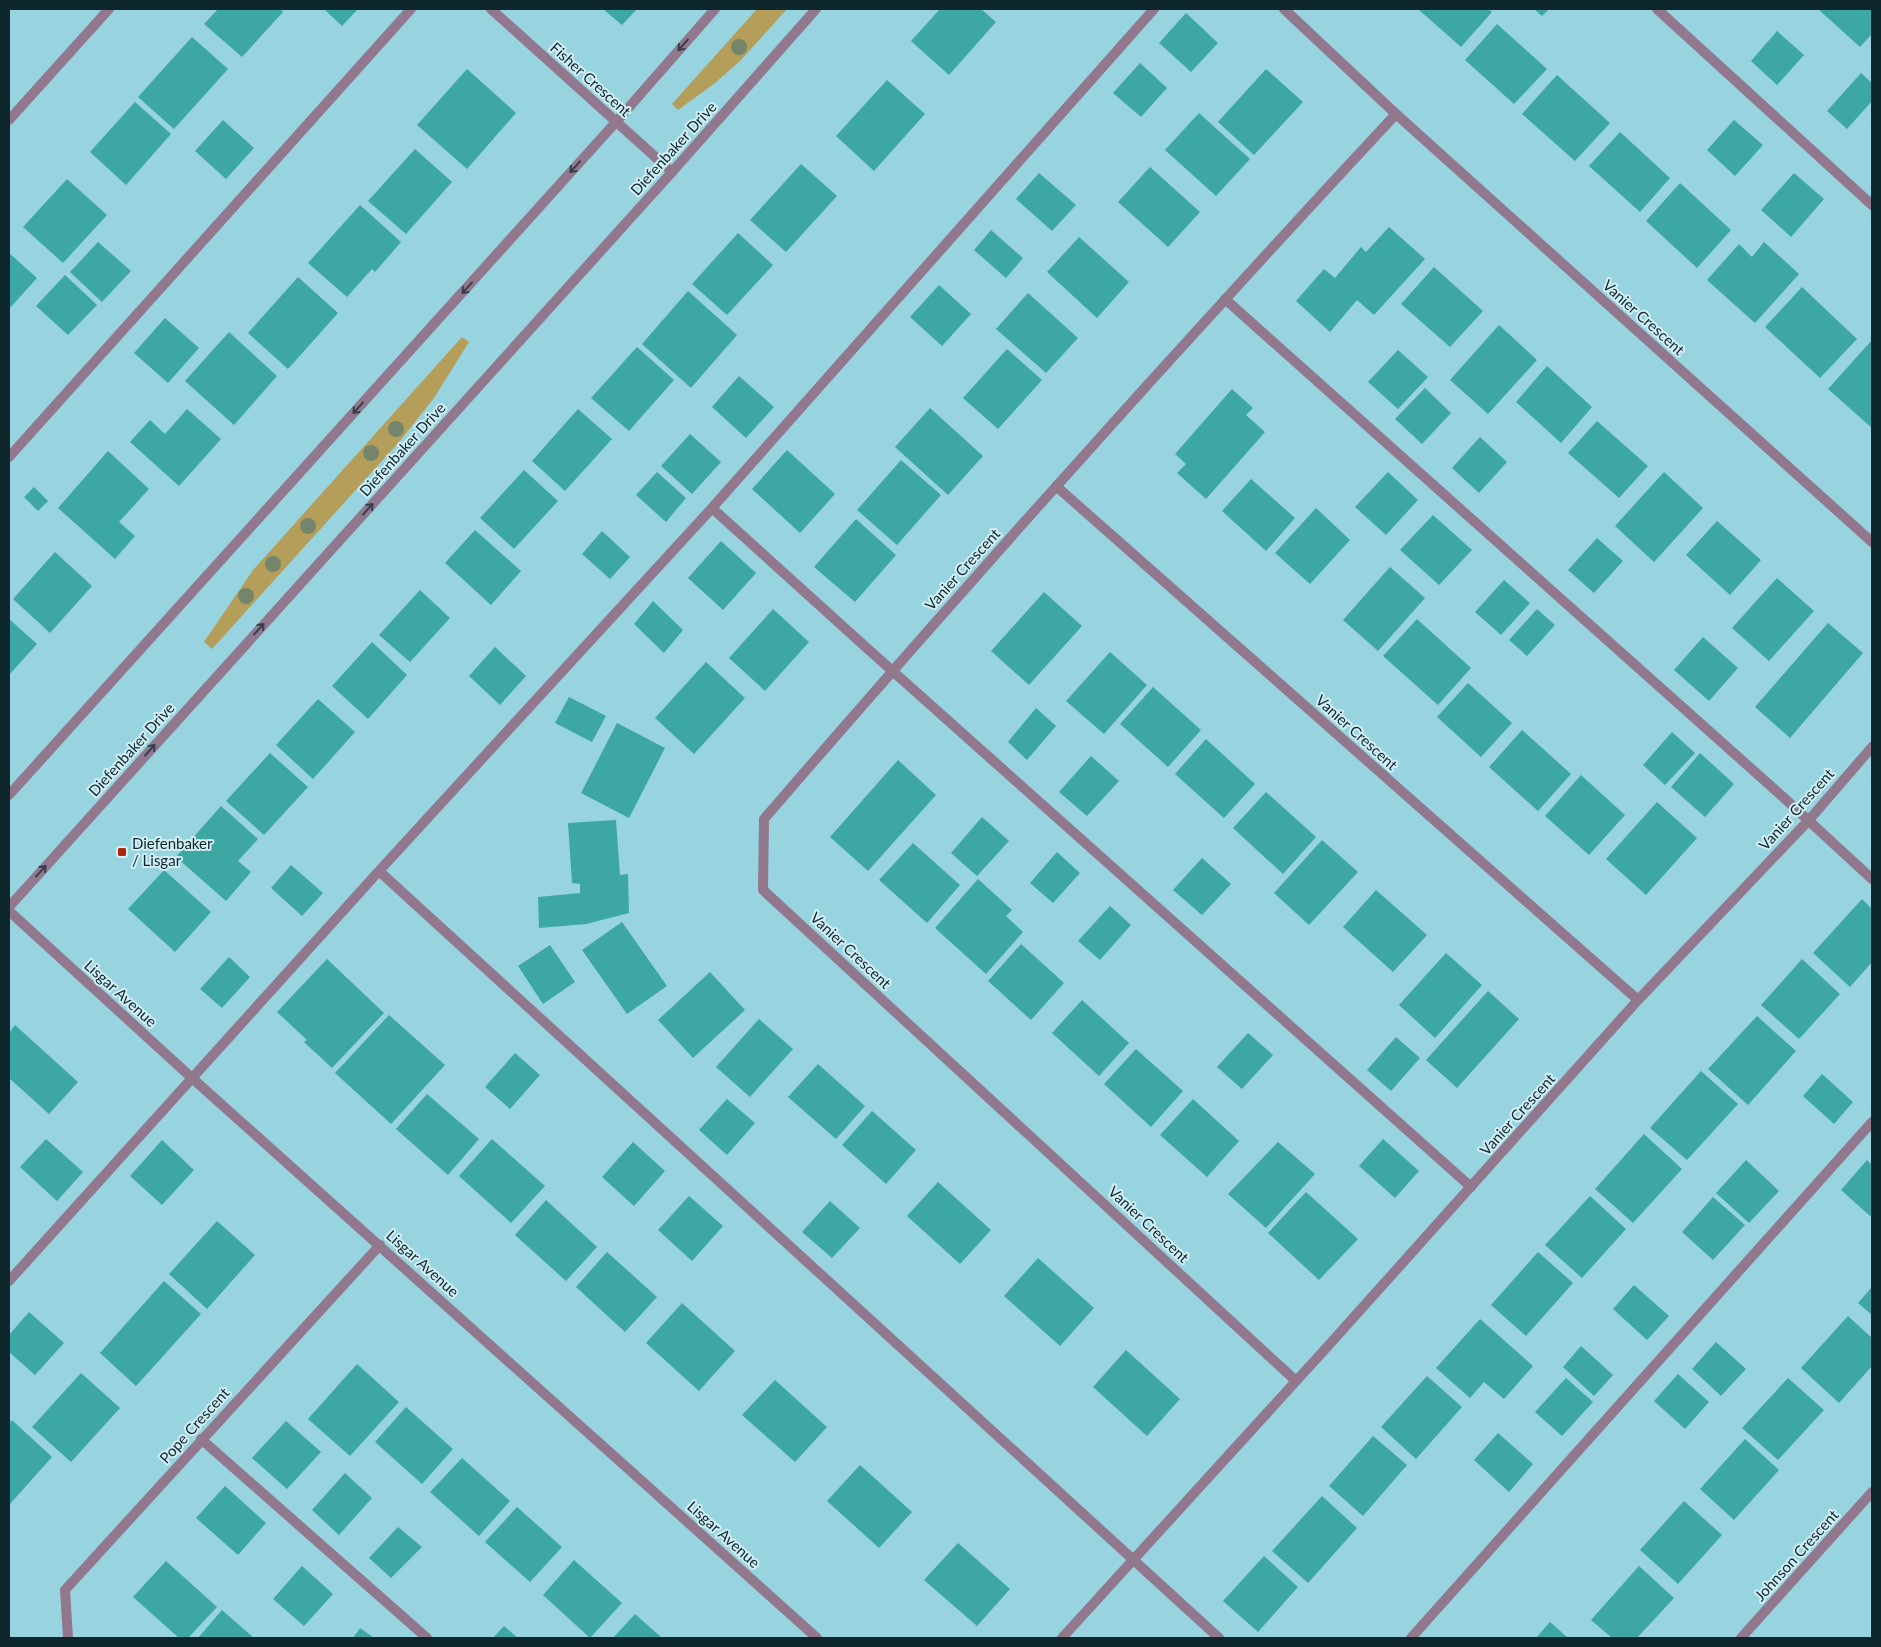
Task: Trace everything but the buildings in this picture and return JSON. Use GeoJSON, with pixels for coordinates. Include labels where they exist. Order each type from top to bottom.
{"type":"FeatureCollection","features":[{"type":"Feature","properties":{"kind":"street"},"geometry":{"type":"LineString","coordinates":[[9,120],[109,9]]}},
{"type":"Feature","properties":{"kind":"street"},"geometry":{"type":"LineString","coordinates":[[9,457],[411,9]]}},
{"type":"Feature","properties":{"kind":"street","name":"Fisher Crescent"},"geometry":{"type":"LineString","coordinates":[[491,9],[672,172]]}},
{"type":"Feature","properties":{"kind":"street"},"geometry":{"type":"LineString","coordinates":[[9,795],[616,122],[715,9]]}},
{"type":"Feature","properties":{"kind":"street","name":"Diefenbaker Drive"},"geometry":{"type":"LineString","coordinates":[[9,907],[672,172],[816,9]]}},
{"type":"Feature","properties":{"kind":"street"},"geometry":{"type":"LineString","coordinates":[[9,1282],[379,871],[712,508],[1154,9]]}},
{"type":"Feature","properties":{"kind":"street","name":"Vanier Crescent"},"geometry":{"type":"LineString","coordinates":[[1284,9],[1396,114],[1872,542]]}},
{"type":"Feature","properties":{"kind":"street"},"geometry":{"type":"LineString","coordinates":[[1657,9],[1872,205]]}},
{"type":"Feature","properties":{"kind":"street","name":"Vanier Crescent"},"geometry":{"type":"LineString","coordinates":[[1296,1381],[763,890],[764,819],[892,670],[1056,486],[1396,114]]}},
{"type":"Feature","properties":{"kind":"street"},"geometry":{"type":"LineString","coordinates":[[1225,299],[1809,820],[1872,879]]}},
{"type":"Feature","properties":{"kind":"street","name":"Vanier Crescent"},"geometry":{"type":"LineString","coordinates":[[1056,486],[1638,1000]]}},
{"type":"Feature","properties":{"kind":"street"},"geometry":{"type":"LineString","coordinates":[[712,508],[1471,1187]]}},
{"type":"Feature","properties":{"kind":"street","name":"Vanier Crescent"},"geometry":{"type":"LineString","coordinates":[[1062,1638],[1638,1000],[1809,820],[1872,747]]}},
{"type":"Feature","properties":{"kind":"street"},"geometry":{"type":"LineString","coordinates":[[379,871],[1219,1638]]}},
{"type":"Feature","properties":{"kind":"street","name":"Lisgar Avenue"},"geometry":{"type":"LineString","coordinates":[[9,911],[192,1078],[817,1638]]}},
{"type":"Feature","properties":{"kind":"street"},"geometry":{"type":"LineString","coordinates":[[1411,1638],[1872,1122]]}},
{"type":"Feature","properties":{"kind":"street","name":"Pope Crescent"},"geometry":{"type":"LineString","coordinates":[[68,1638],[65,1590],[380,1245]]}},
{"type":"Feature","properties":{"kind":"street"},"geometry":{"type":"LineString","coordinates":[[201,1439],[427,1638]]}},
{"type":"Feature","properties":{"kind":"street","name":"Johnson Crescent"},"geometry":{"type":"LineString","coordinates":[[1741,1638],[1872,1492]]}},
{"type":"Feature","properties":{"kind":"shaded area"},"geometry":{"type":"Polygon","coordinates":[[[757,9],[787,9],[740,61],[715,83],[678,110],[672,104],[757,9]]]}},
{"type":"Feature","properties":{"kind":"shaded area"},"geometry":{"type":"Polygon","coordinates":[[[462,337],[469,342],[434,398],[400,441],[212,649],[204,642],[253,570],[462,337]]]}},
{"type":"Feature","properties":{"kind":"place","name":"Diefenbaker / Lisgar"},"geometry":{"type":"Point","coordinates":[122,852]}}]}
